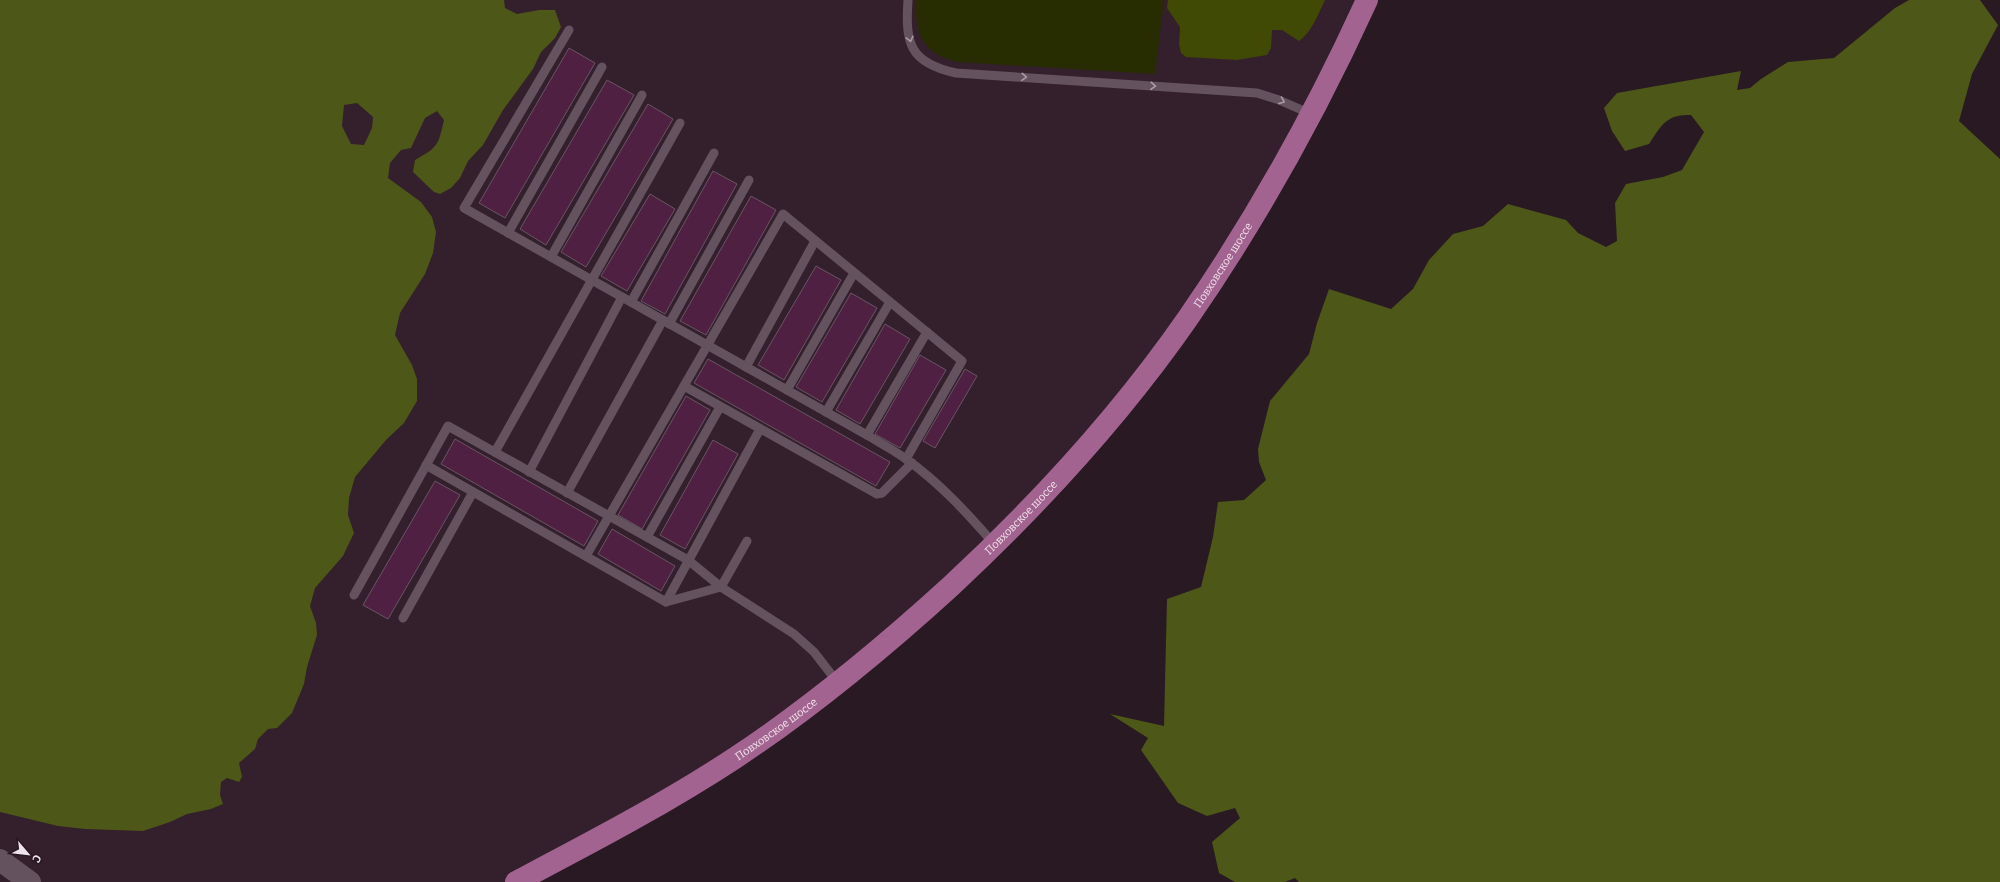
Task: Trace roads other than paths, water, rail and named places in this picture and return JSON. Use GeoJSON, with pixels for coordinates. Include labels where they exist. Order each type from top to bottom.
{"type":"FeatureCollection","features":[{"type":"Feature","properties":{"kind":"main road","name":"Повховское шоссе"},"geometry":{"type":"LineString","coordinates":[[516,882],[683,791],[735,758],[838,684],[916,617],[994,545],[1083,452],[1142,380],[1183,325],[1232,250],[1312,114],[1367,0]]}},
{"type":"Feature","properties":{"kind":"street"},"geometry":{"type":"LineString","coordinates":[[0,860],[30,882]]}},
{"type":"Feature","properties":{"kind":"lane"},"geometry":{"type":"LineString","coordinates":[[908,0],[908,36],[912,49],[923,61],[939,69],[956,73],[1257,94],[1279,100],[1312,114]]}},
{"type":"Feature","properties":{"kind":"lane"},"geometry":{"type":"LineString","coordinates":[[569,30],[464,208],[867,435],[909,461],[970,516],[994,545]]}},
{"type":"Feature","properties":{"kind":"lane"},"geometry":{"type":"LineString","coordinates":[[508,233],[602,66]]}},
{"type":"Feature","properties":{"kind":"lane"},"geometry":{"type":"LineString","coordinates":[[551,257],[642,95]]}},
{"type":"Feature","properties":{"kind":"lane"},"geometry":{"type":"LineString","coordinates":[[495,452],[680,124]]}},
{"type":"Feature","properties":{"kind":"lane"},"geometry":{"type":"LineString","coordinates":[[631,302],[714,153]]}},
{"type":"Feature","properties":{"kind":"lane"},"geometry":{"type":"LineString","coordinates":[[567,493],[749,180]]}},
{"type":"Feature","properties":{"kind":"lane"},"geometry":{"type":"LineString","coordinates":[[586,556],[783,214],[962,361],[909,461],[882,493],[877,494],[684,386]]}},
{"type":"Feature","properties":{"kind":"lane"},"geometry":{"type":"LineString","coordinates":[[746,367],[815,241]]}},
{"type":"Feature","properties":{"kind":"lane"},"geometry":{"type":"LineString","coordinates":[[787,390],[854,273]]}},
{"type":"Feature","properties":{"kind":"lane"},"geometry":{"type":"LineString","coordinates":[[530,472],[622,297]]}},
{"type":"Feature","properties":{"kind":"lane"},"geometry":{"type":"LineString","coordinates":[[826,412],[890,302]]}},
{"type":"Feature","properties":{"kind":"lane"},"geometry":{"type":"LineString","coordinates":[[867,435],[926,332]]}},
{"type":"Feature","properties":{"kind":"lane"},"geometry":{"type":"LineString","coordinates":[[647,537],[720,407]]}},
{"type":"Feature","properties":{"kind":"lane"},"geometry":{"type":"LineString","coordinates":[[354,595],[448,426],[688,560],[721,587],[794,634],[814,652],[838,684]]}},
{"type":"Feature","properties":{"kind":"lane"},"geometry":{"type":"LineString","coordinates":[[666,602],[760,429]]}},
{"type":"Feature","properties":{"kind":"lane"},"geometry":{"type":"LineString","coordinates":[[426,465],[666,602],[721,587],[747,541]]}},
{"type":"Feature","properties":{"kind":"lane"},"geometry":{"type":"LineString","coordinates":[[403,618],[472,492]]}}]}
